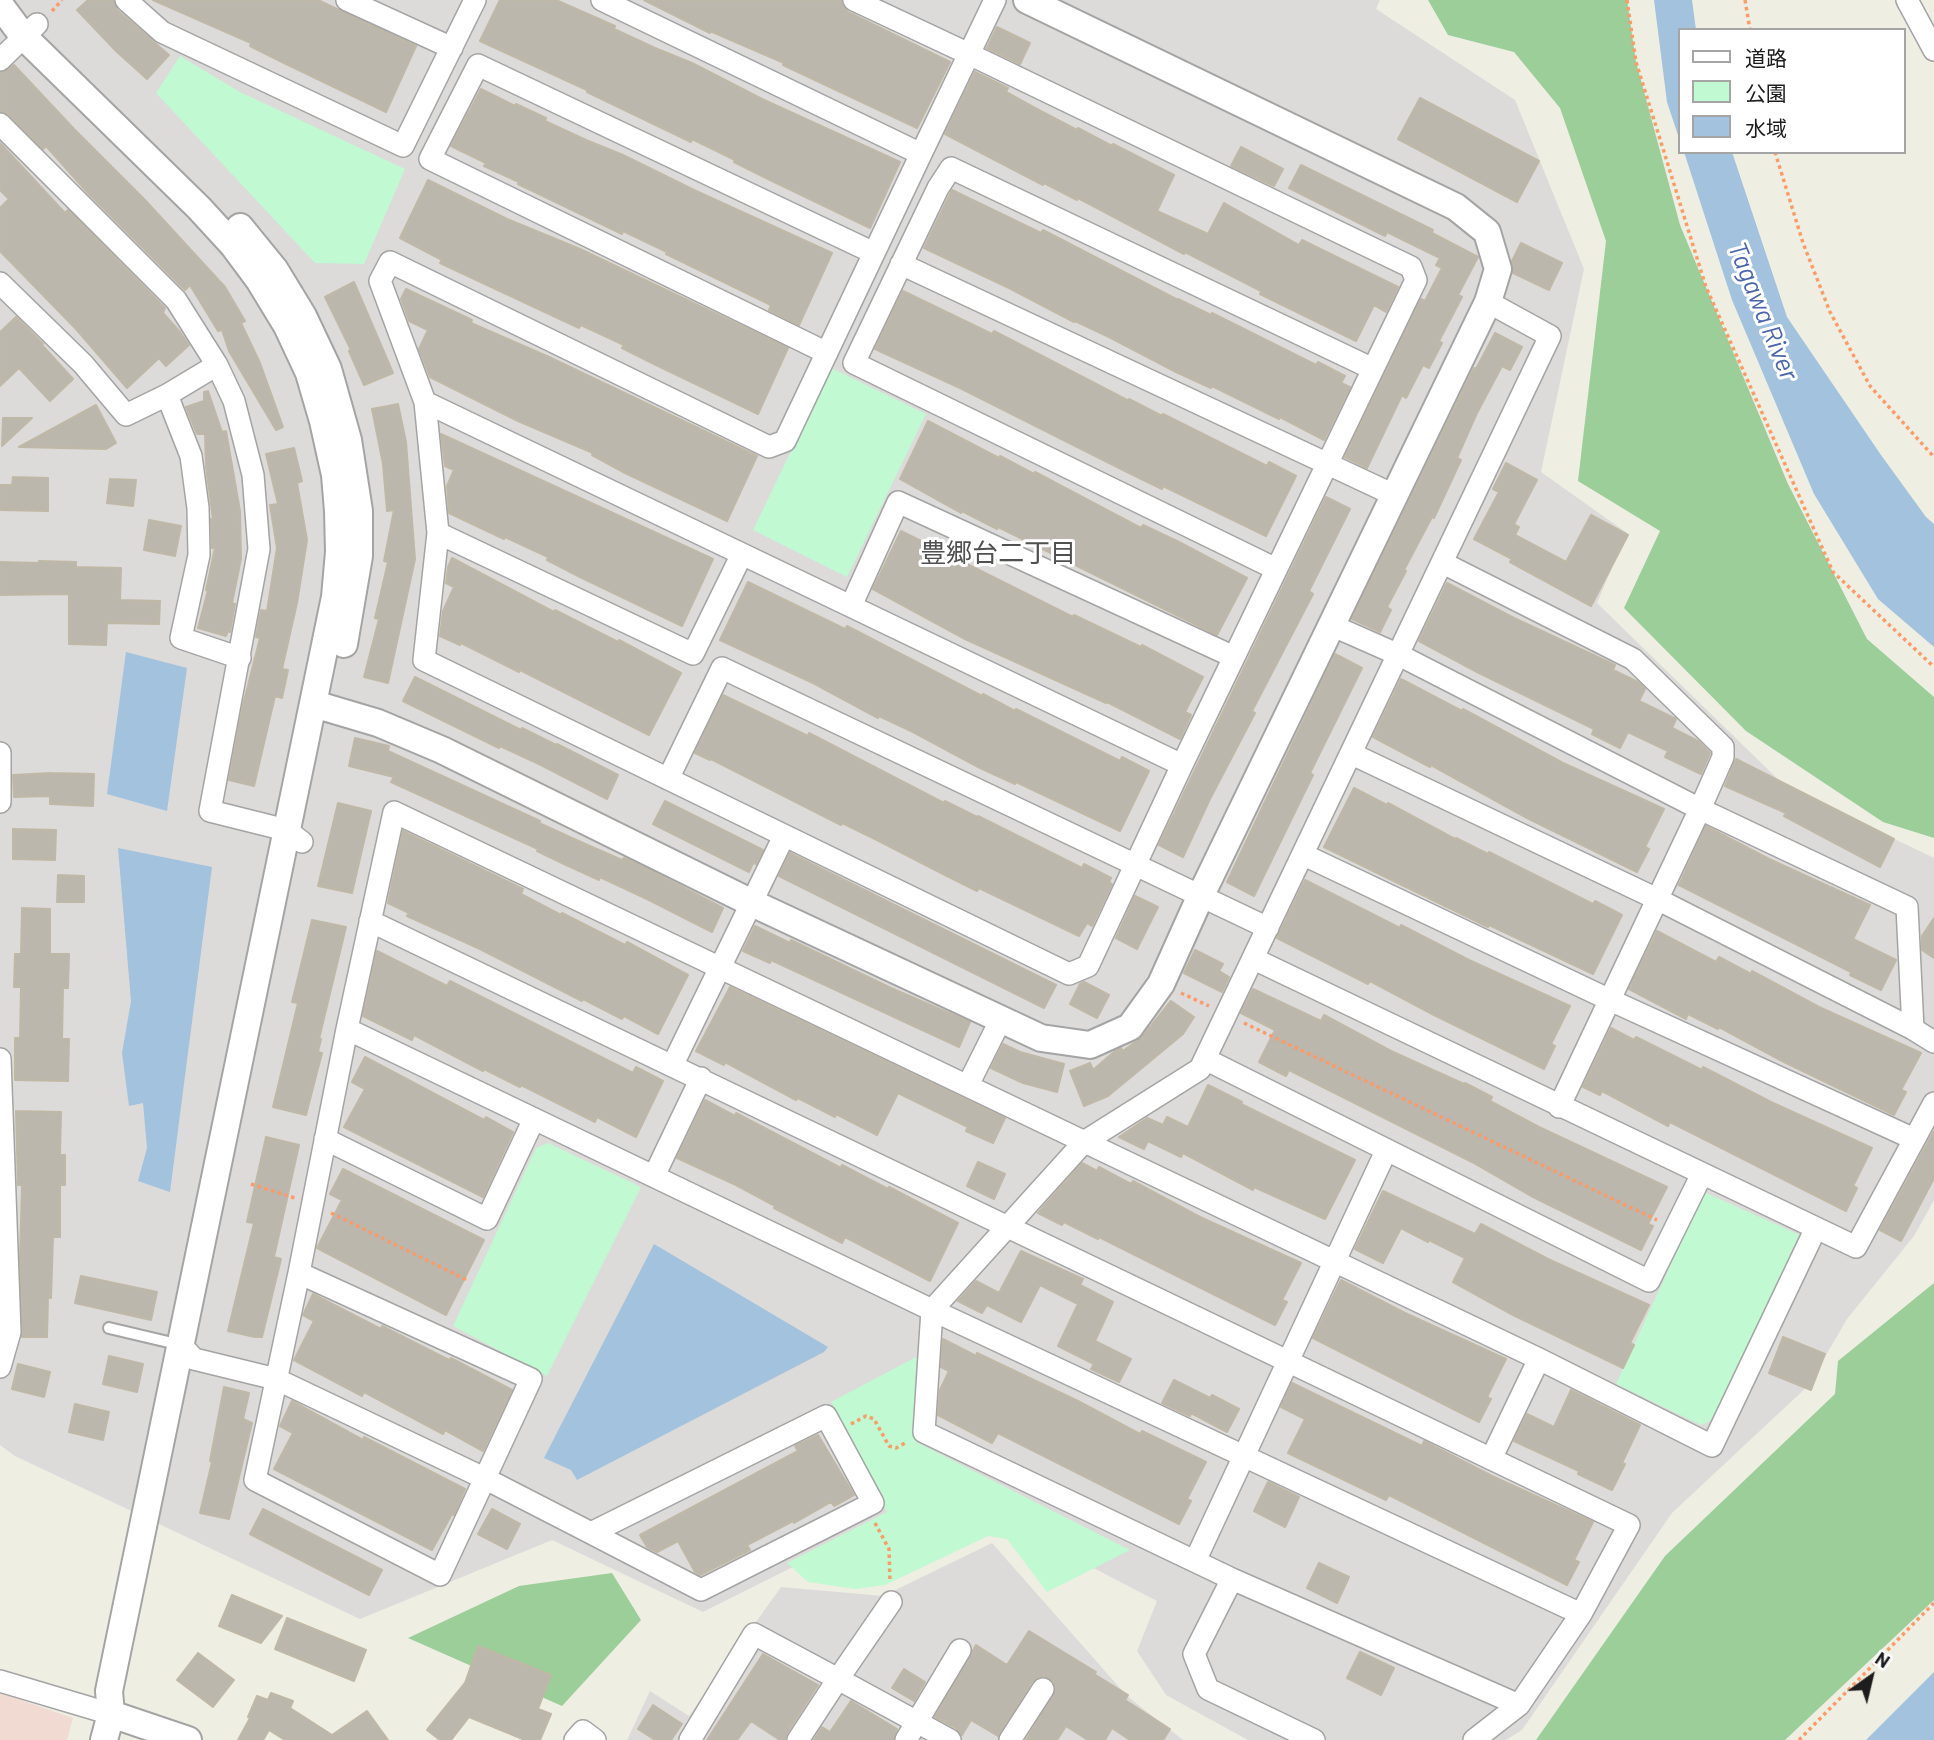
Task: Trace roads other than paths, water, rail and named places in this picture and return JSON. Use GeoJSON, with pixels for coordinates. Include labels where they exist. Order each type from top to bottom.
{"type":"FeatureCollection","features":[{"type":"Feature","properties":{"kind":"street"},"geometry":{"type":"LineString","coordinates":[[19,0],[37,24],[212,197],[247,234],[275,270],[303,316],[328,369],[348,440],[359,511],[359,555],[352,605],[322,706],[294,836],[188,1352],[126,1695],[111,1714],[104,1740]]}},
{"type":"Feature","properties":{"kind":"street"},"geometry":{"type":"LineString","coordinates":[[126,0],[162,32],[403,146],[475,0]]}},
{"type":"Feature","properties":{"kind":"street"},"geometry":{"type":"LineString","coordinates":[[347,0],[452,48]]}},
{"type":"Feature","properties":{"kind":"street"},"geometry":{"type":"LineString","coordinates":[[602,0],[921,154]]}},
{"type":"Feature","properties":{"kind":"street"},"geometry":{"type":"LineString","coordinates":[[855,0],[968,54],[1410,267],[1416,280],[1088,966],[1069,974],[424,660],[438,533],[425,402],[380,281],[390,261],[769,447],[785,441],[968,54],[995,0]]}},
{"type":"Feature","properties":{"kind":"street"},"geometry":{"type":"LineString","coordinates":[[322,706],[378,723],[442,750],[752,903],[1041,1038],[1090,1045],[1130,1027],[1161,984],[1201,895],[1488,302],[1498,269],[1487,232],[1456,207],[1027,0]]}},
{"type":"Feature","properties":{"kind":"street"},"geometry":{"type":"LineString","coordinates":[[1908,0],[1934,50]]}},
{"type":"Feature","properties":{"kind":"street"},"geometry":{"type":"LineString","coordinates":[[0,5],[37,24]]}},
{"type":"Feature","properties":{"kind":"street"},"geometry":{"type":"LineString","coordinates":[[0,60],[37,24]]}},
{"type":"Feature","properties":{"kind":"street"},"geometry":{"type":"LineString","coordinates":[[827,353],[430,159],[478,65],[874,253]]}},
{"type":"Feature","properties":{"kind":"street"},"geometry":{"type":"LineString","coordinates":[[0,124],[176,300],[217,365],[234,401],[253,475],[259,549],[209,811],[294,836]]}},
{"type":"Feature","properties":{"kind":"street"},"geometry":{"type":"LineString","coordinates":[[1276,569],[854,363],[937,188],[951,168],[1373,369]]}},
{"type":"Feature","properties":{"kind":"street"},"geometry":{"type":"LineString","coordinates":[[901,264],[1394,495]]}},
{"type":"Feature","properties":{"kind":"street"},"geometry":{"type":"LineString","coordinates":[[0,283],[83,364],[126,415],[217,365]]}},
{"type":"Feature","properties":{"kind":"street"},"geometry":{"type":"LineString","coordinates":[[1488,302],[1550,335],[1205,1059],[1200,1069],[1084,1142],[932,1310],[924,1432],[1232,1579],[1519,1705]]}},
{"type":"Feature","properties":{"kind":"street"},"geometry":{"type":"LineString","coordinates":[[167,394],[191,456],[198,508],[199,555],[181,638],[240,658]]}},
{"type":"Feature","properties":{"kind":"street"},"geometry":{"type":"LineString","coordinates":[[425,402],[1182,765]]}},
{"type":"Feature","properties":{"kind":"street"},"geometry":{"type":"LineString","coordinates":[[851,606],[898,502],[1234,657]]}},
{"type":"Feature","properties":{"kind":"street"},"geometry":{"type":"LineString","coordinates":[[438,533],[693,654],[742,554]]}},
{"type":"Feature","properties":{"kind":"street"},"geometry":{"type":"LineString","coordinates":[[1443,563],[1633,659],[1723,747],[1723,757],[1700,809],[1559,1107]]}},
{"type":"Feature","properties":{"kind":"street"},"geometry":{"type":"LineString","coordinates":[[1331,625],[1399,655],[1700,809],[1907,907],[1913,1029]]}},
{"type":"Feature","properties":{"kind":"street"},"geometry":{"type":"LineString","coordinates":[[668,779],[722,667],[1268,928]]}},
{"type":"Feature","properties":{"kind":"street"},"geometry":{"type":"LineString","coordinates":[[0,753],[0,802]]}},
{"type":"Feature","properties":{"kind":"street"},"geometry":{"type":"LineString","coordinates":[[1352,754],[1657,899],[1934,1042]]}},
{"type":"Feature","properties":{"kind":"street"},"geometry":{"type":"LineString","coordinates":[[299,1273],[531,1379],[440,1574],[254,1480],[299,1273],[346,1029],[394,812],[1539,1359],[1712,1446],[1816,1228]]}},
{"type":"Feature","properties":{"kind":"street"},"geometry":{"type":"LineString","coordinates":[[673,1064],[784,836]]}},
{"type":"Feature","properties":{"kind":"street"},"geometry":{"type":"LineString","coordinates":[[1304,855],[1610,1000],[1914,1139]]}},
{"type":"Feature","properties":{"kind":"street"},"geometry":{"type":"LineString","coordinates":[[370,921],[673,1064],[1286,1362],[1629,1525],[1581,1614],[1519,1705],[1474,1740]]}},
{"type":"Feature","properties":{"kind":"street"},"geometry":{"type":"LineString","coordinates":[[1254,959],[1856,1247],[1934,1103]]}},
{"type":"Feature","properties":{"kind":"street"},"geometry":{"type":"LineString","coordinates":[[968,1086],[1001,1019]]}},
{"type":"Feature","properties":{"kind":"street"},"geometry":{"type":"LineString","coordinates":[[346,1029],[932,1310],[1581,1614]]}},
{"type":"Feature","properties":{"kind":"street"},"geometry":{"type":"LineString","coordinates":[[0,1059],[10,1332],[0,1367]]}},
{"type":"Feature","properties":{"kind":"street"},"geometry":{"type":"LineString","coordinates":[[1205,1059],[1649,1281],[1702,1174]]}},
{"type":"Feature","properties":{"kind":"street"},"geometry":{"type":"LineString","coordinates":[[654,1176],[701,1078]]}},
{"type":"Feature","properties":{"kind":"street"},"geometry":{"type":"LineString","coordinates":[[325,1139],[487,1219],[534,1119]]}},
{"type":"Feature","properties":{"kind":"street"},"geometry":{"type":"LineString","coordinates":[[1195,1561],[1386,1151]]}},
{"type":"Feature","properties":{"kind":"street"},"geometry":{"type":"LineString","coordinates":[[188,1352],[275,1380],[486,1479],[701,1590],[873,1503],[826,1416],[591,1533]]}},
{"type":"Feature","properties":{"kind":"street"},"geometry":{"type":"LineString","coordinates":[[1491,1459],[1539,1359]]}},
{"type":"Feature","properties":{"kind":"street"},"geometry":{"type":"LineString","coordinates":[[1232,1579],[1194,1654],[1208,1689],[1314,1740]]}},
{"type":"Feature","properties":{"kind":"street"},"geometry":{"type":"LineString","coordinates":[[798,1740],[891,1602]]}},
{"type":"Feature","properties":{"kind":"street"},"geometry":{"type":"LineString","coordinates":[[690,1740],[754,1633],[838,1679],[912,1731],[950,1740]]}},
{"type":"Feature","properties":{"kind":"street"},"geometry":{"type":"LineString","coordinates":[[912,1731],[960,1650]]}},
{"type":"Feature","properties":{"kind":"street"},"geometry":{"type":"LineString","coordinates":[[0,1681],[188,1740]]}},
{"type":"Feature","properties":{"kind":"street"},"geometry":{"type":"LineString","coordinates":[[1010,1740],[1043,1689]]}},
{"type":"Feature","properties":{"kind":"street"},"geometry":{"type":"LineString","coordinates":[[575,1740],[583,1731],[595,1740]]}},
{"type":"Feature","properties":{"kind":"lane"},"geometry":{"type":"LineString","coordinates":[[109,1328],[188,1352]]}},
{"type":"Feature","properties":{"kind":"water"},"geometry":{"type":"Polygon","coordinates":[[[1654,0],[1692,0],[1696,28],[1678,28],[1678,135],[1667,102],[1654,0]]]}},
{"type":"Feature","properties":{"kind":"water","name":"Tagawa River"},"geometry":{"type":"Polygon","coordinates":[[[1685,154],[1733,154],[1787,317],[1881,455],[1934,524],[1934,647],[1878,599],[1814,494],[1732,300],[1685,154]]]}},
{"type":"Feature","properties":{"kind":"water"},"geometry":{"type":"Polygon","coordinates":[[[126,652],[187,668],[167,811],[107,794],[126,652]]]}},
{"type":"Feature","properties":{"kind":"water"},"geometry":{"type":"Polygon","coordinates":[[[118,848],[212,867],[170,1192],[138,1181],[147,1148],[143,1103],[129,1106],[122,1053],[131,1001],[118,848]]]}},
{"type":"Feature","properties":{"kind":"water"},"geometry":{"type":"Polygon","coordinates":[[[654,1244],[828,1347],[824,1352],[577,1480],[571,1470],[544,1458],[654,1244]]]}},
{"type":"Feature","properties":{"kind":"water"},"geometry":{"type":"Polygon","coordinates":[[[1934,1672],[1934,1740],[1866,1740],[1934,1672]]]}},
{"type":"Feature","properties":{"kind":"district","name":"豊郷台二丁目"},"geometry":{"type":"Point","coordinates":[998,553]}}]}
